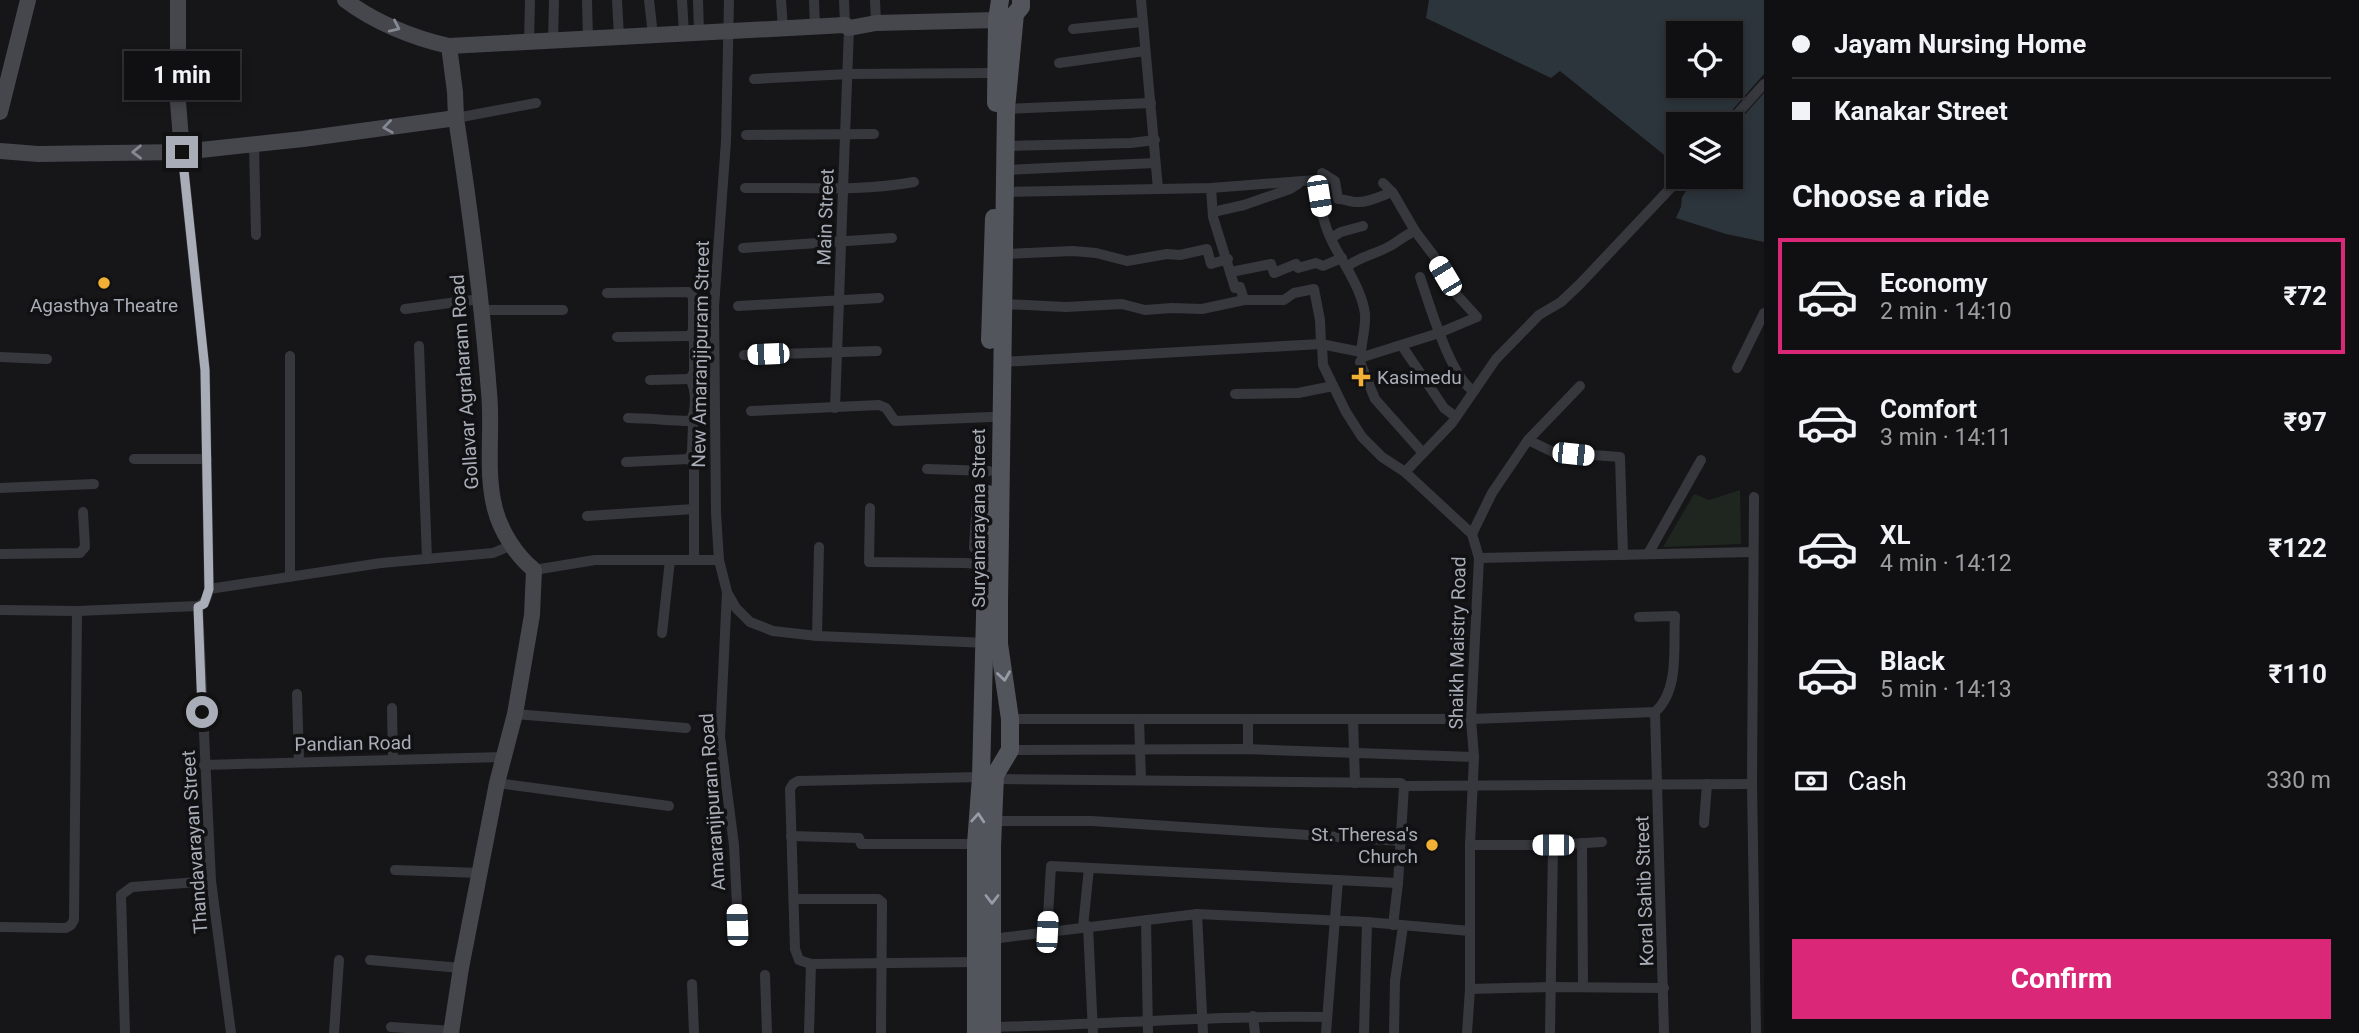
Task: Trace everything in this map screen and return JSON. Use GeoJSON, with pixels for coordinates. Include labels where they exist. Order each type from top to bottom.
{"type":"FeatureCollection","features":[{"type":"Feature","properties":{"kind":"main road"},"geometry":{"type":"LineString","coordinates":[[0,112],[28,0]]}},
{"type":"Feature","properties":{"kind":"main road"},"geometry":{"type":"LineString","coordinates":[[178,0],[178,102],[182,152]]}},
{"type":"Feature","properties":{"kind":"main road"},"geometry":{"type":"LineString","coordinates":[[345,0],[359,11],[424,41],[449,46],[847,26],[1011,11]]}},
{"type":"Feature","properties":{"kind":"main road","name":"Suryanarayana Street"},"geometry":{"type":"LineString","coordinates":[[986,1031],[992,939],[993,821],[988,778],[1011,11],[1000,0]]}},
{"type":"Feature","properties":{"kind":"main road","name":"Suryanarayana Street"},"geometry":{"type":"LineString","coordinates":[[988,778],[995,775],[1010,750],[1010,719],[992,643],[985,568],[991,417],[990,304],[996,73],[1011,11]]}},
{"type":"Feature","properties":{"kind":"main road","name":"Gollavar Agraharam Road"},"geometry":{"type":"LineString","coordinates":[[449,46],[481,305],[490,397],[491,485],[495,510],[519,556],[534,570]]}},
{"type":"Feature","properties":{"kind":"main road"},"geometry":{"type":"LineString","coordinates":[[0,151],[182,152],[456,118]]}},
{"type":"Feature","properties":{"kind":"main road"},"geometry":{"type":"LineString","coordinates":[[451,1032],[497,783],[515,714],[532,615],[534,570]]}},
{"type":"Feature","properties":{"kind":"main road","name":"Suryanarayana Street"},"geometry":{"type":"LineString","coordinates":[[986,1031],[977,962],[976,844],[988,778]]}},
{"type":"Feature","properties":{"kind":"street"},"geometry":{"type":"LineString","coordinates":[[529,43],[530,0]]}},
{"type":"Feature","properties":{"kind":"street"},"geometry":{"type":"LineString","coordinates":[[553,41],[554,0]]}},
{"type":"Feature","properties":{"kind":"street"},"geometry":{"type":"LineString","coordinates":[[587,0],[588,39]]}},
{"type":"Feature","properties":{"kind":"street"},"geometry":{"type":"LineString","coordinates":[[617,0],[619,37]]}},
{"type":"Feature","properties":{"kind":"street"},"geometry":{"type":"LineString","coordinates":[[649,0],[653,35]]}},
{"type":"Feature","properties":{"kind":"street"},"geometry":{"type":"LineString","coordinates":[[682,0],[692,33]]}},
{"type":"Feature","properties":{"kind":"street"},"geometry":{"type":"LineString","coordinates":[[692,33],[698,0]]}},
{"type":"Feature","properties":{"kind":"street","name":"New Amaranjipuram Street"},"geometry":{"type":"LineString","coordinates":[[727,592],[719,560],[716,513],[714,307],[726,141],[729,0]]}},
{"type":"Feature","properties":{"kind":"street"},"geometry":{"type":"LineString","coordinates":[[781,0],[783,29]]}},
{"type":"Feature","properties":{"kind":"street"},"geometry":{"type":"LineString","coordinates":[[814,0],[815,27]]}},
{"type":"Feature","properties":{"kind":"street","name":"Main Street"},"geometry":{"type":"LineString","coordinates":[[835,408],[849,74],[844,0]]}},
{"type":"Feature","properties":{"kind":"street"},"geometry":{"type":"LineString","coordinates":[[875,0],[876,23]]}},
{"type":"Feature","properties":{"kind":"street"},"geometry":{"type":"LineString","coordinates":[[1141,0],[1158,189]]}},
{"type":"Feature","properties":{"kind":"street"},"geometry":{"type":"LineString","coordinates":[[1073,29],[1142,22]]}},
{"type":"Feature","properties":{"kind":"street"},"geometry":{"type":"LineString","coordinates":[[1059,63],[1145,51]]}},
{"type":"Feature","properties":{"kind":"street"},"geometry":{"type":"LineString","coordinates":[[754,79],[849,74],[996,73]]}},
{"type":"Feature","properties":{"kind":"street"},"geometry":{"type":"LineString","coordinates":[[1739,112],[1764,84]]}},
{"type":"Feature","properties":{"kind":"street"},"geometry":{"type":"LineString","coordinates":[[456,118],[536,103]]}},
{"type":"Feature","properties":{"kind":"street"},"geometry":{"type":"LineString","coordinates":[[1006,109],[1151,103]]}},
{"type":"Feature","properties":{"kind":"street"},"geometry":{"type":"LineString","coordinates":[[746,135],[874,134]]}},
{"type":"Feature","properties":{"kind":"street"},"geometry":{"type":"LineString","coordinates":[[1006,146],[1154,140]]}},
{"type":"Feature","properties":{"kind":"street"},"geometry":{"type":"LineString","coordinates":[[254,144],[256,234]]}},
{"type":"Feature","properties":{"kind":"street"},"geometry":{"type":"LineString","coordinates":[[0,610],[77,611],[198,607],[204,604],[209,589],[205,370],[182,152]]}},
{"type":"Feature","properties":{"kind":"street"},"geometry":{"type":"LineString","coordinates":[[1005,170],[1155,163]]}},
{"type":"Feature","properties":{"kind":"street"},"geometry":{"type":"LineString","coordinates":[[1001,362],[1321,344],[1362,354],[1402,346],[1477,317],[1457,295],[1434,256],[1387,188],[1371,200],[1356,202],[1338,199],[1335,181],[1322,173]]}},
{"type":"Feature","properties":{"kind":"street"},"geometry":{"type":"LineString","coordinates":[[1005,192],[1211,188],[1316,180],[1321,212],[1365,313],[1360,362],[1363,375],[1374,399],[1423,453]]}},
{"type":"Feature","properties":{"kind":"street"},"geometry":{"type":"LineString","coordinates":[[745,188],[861,189],[914,182]]}},
{"type":"Feature","properties":{"kind":"street"},"geometry":{"type":"LineString","coordinates":[[1213,212],[1244,205],[1290,189],[1299,182]]}},
{"type":"Feature","properties":{"kind":"street"},"geometry":{"type":"LineString","coordinates":[[1003,304],[1066,307],[1122,304],[1145,310],[1202,309],[1244,300],[1240,287],[1235,288],[1213,212],[1211,188]]}},
{"type":"Feature","properties":{"kind":"street"},"geometry":{"type":"LineString","coordinates":[[1405,472],[1456,417],[1505,350],[1539,315],[1561,302],[1580,284],[1670,189]]}},
{"type":"Feature","properties":{"kind":"street"},"geometry":{"type":"LineString","coordinates":[[1331,238],[1341,232],[1363,226]]}},
{"type":"Feature","properties":{"kind":"street"},"geometry":{"type":"LineString","coordinates":[[1231,272],[1271,264],[1274,273],[1296,264],[1298,268],[1316,263],[1323,266],[1345,262],[1392,245],[1399,237],[1415,231]]}},
{"type":"Feature","properties":{"kind":"street"},"geometry":{"type":"LineString","coordinates":[[743,248],[892,238]]}},
{"type":"Feature","properties":{"kind":"street"},"geometry":{"type":"LineString","coordinates":[[1005,254],[1073,251],[1096,253],[1127,261],[1207,249],[1211,264],[1228,259]]}},
{"type":"Feature","properties":{"kind":"street"},"geometry":{"type":"LineString","coordinates":[[1420,277],[1439,333],[1463,383],[1474,391]]}},
{"type":"Feature","properties":{"kind":"street","name":"Shaikh Maistry Road"},"geometry":{"type":"LineString","coordinates":[[1244,300],[1284,300],[1294,293],[1314,289],[1324,365],[1362,437],[1382,457],[1405,472],[1472,534],[1479,558],[1471,719],[1474,757],[1467,1033]]}},
{"type":"Feature","properties":{"kind":"street"},"geometry":{"type":"LineString","coordinates":[[607,293],[691,292],[694,298],[693,330],[690,335]]}},
{"type":"Feature","properties":{"kind":"street"},"geometry":{"type":"LineString","coordinates":[[738,306],[879,298]]}},
{"type":"Feature","properties":{"kind":"street"},"geometry":{"type":"LineString","coordinates":[[405,309],[481,305],[563,310]]}},
{"type":"Feature","properties":{"kind":"street"},"geometry":{"type":"LineString","coordinates":[[1737,368],[1764,313]]}},
{"type":"Feature","properties":{"kind":"street"},"geometry":{"type":"LineString","coordinates":[[617,337],[690,335],[694,339],[694,373],[690,379]]}},
{"type":"Feature","properties":{"kind":"street"},"geometry":{"type":"LineString","coordinates":[[419,346],[428,559]]}},
{"type":"Feature","properties":{"kind":"street"},"geometry":{"type":"LineString","coordinates":[[1402,346],[1444,408],[1456,417]]}},
{"type":"Feature","properties":{"kind":"street"},"geometry":{"type":"LineString","coordinates":[[744,355],[877,351]]}},
{"type":"Feature","properties":{"kind":"street"},"geometry":{"type":"LineString","coordinates":[[290,356],[290,578]]}},
{"type":"Feature","properties":{"kind":"street"},"geometry":{"type":"LineString","coordinates":[[0,357],[47,359]]}},
{"type":"Feature","properties":{"kind":"street"},"geometry":{"type":"LineString","coordinates":[[650,380],[690,379]]}},
{"type":"Feature","properties":{"kind":"street"},"geometry":{"type":"LineString","coordinates":[[690,379],[693,383],[694,405],[694,415],[690,421]]}},
{"type":"Feature","properties":{"kind":"street"},"geometry":{"type":"LineString","coordinates":[[1235,394],[1298,393],[1333,386]]}},
{"type":"Feature","properties":{"kind":"street"},"geometry":{"type":"LineString","coordinates":[[1472,534],[1492,493],[1528,440],[1580,386]]}},
{"type":"Feature","properties":{"kind":"street"},"geometry":{"type":"LineString","coordinates":[[751,411],[883,406],[895,421],[991,417]]}},
{"type":"Feature","properties":{"kind":"street"},"geometry":{"type":"LineString","coordinates":[[628,418],[655,418],[664,422],[690,421]]}},
{"type":"Feature","properties":{"kind":"street"},"geometry":{"type":"LineString","coordinates":[[690,421],[693,424],[690,459]]}},
{"type":"Feature","properties":{"kind":"street"},"geometry":{"type":"LineString","coordinates":[[1528,440],[1553,452],[1620,457],[1623,555]]}},
{"type":"Feature","properties":{"kind":"street"},"geometry":{"type":"LineString","coordinates":[[134,459],[207,459]]}},
{"type":"Feature","properties":{"kind":"street"},"geometry":{"type":"LineString","coordinates":[[690,459],[694,464],[694,560]]}},
{"type":"Feature","properties":{"kind":"street"},"geometry":{"type":"LineString","coordinates":[[626,462],[690,459]]}},
{"type":"Feature","properties":{"kind":"street"},"geometry":{"type":"LineString","coordinates":[[1647,554],[1701,460]]}},
{"type":"Feature","properties":{"kind":"street"},"geometry":{"type":"LineString","coordinates":[[927,469],[989,471]]}},
{"type":"Feature","properties":{"kind":"street"},"geometry":{"type":"LineString","coordinates":[[0,488],[94,484]]}},
{"type":"Feature","properties":{"kind":"street"},"geometry":{"type":"LineString","coordinates":[[1754,497],[1752,784],[1756,1033]]}},
{"type":"Feature","properties":{"kind":"street"},"geometry":{"type":"LineString","coordinates":[[974,548],[977,499],[988,501]]}},
{"type":"Feature","properties":{"kind":"street"},"geometry":{"type":"LineString","coordinates":[[870,508],[869,562],[952,562],[978,564],[985,568]]}},
{"type":"Feature","properties":{"kind":"street"},"geometry":{"type":"LineString","coordinates":[[587,516],[694,509]]}},
{"type":"Feature","properties":{"kind":"street"},"geometry":{"type":"LineString","coordinates":[[0,554],[80,553],[85,547],[83,512]]}},
{"type":"Feature","properties":{"kind":"street"},"geometry":{"type":"LineString","coordinates":[[209,589],[382,563],[493,553],[512,545]]}},
{"type":"Feature","properties":{"kind":"street"},"geometry":{"type":"LineString","coordinates":[[817,636],[819,547]]}},
{"type":"Feature","properties":{"kind":"street"},"geometry":{"type":"LineString","coordinates":[[1479,558],[1753,552]]}},
{"type":"Feature","properties":{"kind":"street"},"geometry":{"type":"LineString","coordinates":[[534,570],[595,560],[719,560]]}},
{"type":"Feature","properties":{"kind":"street"},"geometry":{"type":"LineString","coordinates":[[662,633],[670,560]]}},
{"type":"Feature","properties":{"kind":"street"},"geometry":{"type":"LineString","coordinates":[[727,592],[736,608],[750,622],[773,631],[817,636],[992,643]]}},
{"type":"Feature","properties":{"kind":"street","name":"Amaranjipuram Road"},"geometry":{"type":"LineString","coordinates":[[727,592],[720,737],[734,845],[737,925]]}},
{"type":"Feature","properties":{"kind":"street","name":"Thandavarayan Street"},"geometry":{"type":"LineString","coordinates":[[198,607],[211,881],[231,1033]]}},
{"type":"Feature","properties":{"kind":"street"},"geometry":{"type":"LineString","coordinates":[[0,927],[66,928],[74,920],[77,611]]}},
{"type":"Feature","properties":{"kind":"street"},"geometry":{"type":"LineString","coordinates":[[1010,719],[1471,719],[1656,712],[1666,699],[1671,684],[1675,616],[1639,617]]}},
{"type":"Feature","properties":{"kind":"street"},"geometry":{"type":"LineString","coordinates":[[297,694],[299,762]]}},
{"type":"Feature","properties":{"kind":"street"},"geometry":{"type":"LineString","coordinates":[[391,708],[393,761]]}},
{"type":"Feature","properties":{"kind":"street","name":"Koral Sahib Street"},"geometry":{"type":"LineString","coordinates":[[1656,712],[1664,1033]]}},
{"type":"Feature","properties":{"kind":"street"},"geometry":{"type":"LineString","coordinates":[[515,714],[686,728]]}},
{"type":"Feature","properties":{"kind":"street"},"geometry":{"type":"LineString","coordinates":[[1139,719],[1141,780]]}},
{"type":"Feature","properties":{"kind":"street"},"geometry":{"type":"LineString","coordinates":[[1248,719],[1248,749]]}},
{"type":"Feature","properties":{"kind":"street"},"geometry":{"type":"LineString","coordinates":[[1353,719],[1355,783]]}},
{"type":"Feature","properties":{"kind":"street"},"geometry":{"type":"LineString","coordinates":[[1010,750],[1248,749],[1474,757]]}},
{"type":"Feature","properties":{"kind":"street","name":"Pandian Road"},"geometry":{"type":"LineString","coordinates":[[204,765],[503,757]]}},
{"type":"Feature","properties":{"kind":"street"},"geometry":{"type":"LineString","coordinates":[[977,962],[803,963],[796,954],[790,789],[793,783],[988,778],[1401,783],[1404,786],[1472,787],[1752,784]]}},
{"type":"Feature","properties":{"kind":"street"},"geometry":{"type":"LineString","coordinates":[[497,783],[669,806]]}},
{"type":"Feature","properties":{"kind":"street"},"geometry":{"type":"LineString","coordinates":[[1704,824],[1707,784]]}},
{"type":"Feature","properties":{"kind":"street"},"geometry":{"type":"LineString","coordinates":[[1394,1033],[1404,786]]}},
{"type":"Feature","properties":{"kind":"street"},"geometry":{"type":"LineString","coordinates":[[993,821],[1092,821],[1400,841]]}},
{"type":"Feature","properties":{"kind":"street"},"geometry":{"type":"LineString","coordinates":[[791,836],[859,838],[861,844],[976,844]]}},
{"type":"Feature","properties":{"kind":"street"},"geometry":{"type":"LineString","coordinates":[[1470,845],[1602,842]]}},
{"type":"Feature","properties":{"kind":"street"},"geometry":{"type":"LineString","coordinates":[[1582,843],[1583,987]]}},
{"type":"Feature","properties":{"kind":"street"},"geometry":{"type":"LineString","coordinates":[[1550,1033],[1553,845]]}},
{"type":"Feature","properties":{"kind":"street"},"geometry":{"type":"LineString","coordinates":[[1047,932],[1051,866],[1398,883]]}},
{"type":"Feature","properties":{"kind":"street"},"geometry":{"type":"LineString","coordinates":[[1089,868],[1085,926],[1093,1029]]}},
{"type":"Feature","properties":{"kind":"street"},"geometry":{"type":"LineString","coordinates":[[395,870],[480,873]]}},
{"type":"Feature","properties":{"kind":"street"},"geometry":{"type":"LineString","coordinates":[[1326,1033],[1338,880]]}},
{"type":"Feature","properties":{"kind":"street"},"geometry":{"type":"LineString","coordinates":[[125,1033],[121,895],[131,887],[211,881]]}},
{"type":"Feature","properties":{"kind":"street"},"geometry":{"type":"LineString","coordinates":[[794,899],[877,899],[883,907],[881,1033]]}},
{"type":"Feature","properties":{"kind":"street"},"geometry":{"type":"LineString","coordinates":[[992,939],[1196,915],[1367,922],[1470,931]]}},
{"type":"Feature","properties":{"kind":"street"},"geometry":{"type":"LineString","coordinates":[[1196,915],[1203,1033]]}},
{"type":"Feature","properties":{"kind":"street"},"geometry":{"type":"LineString","coordinates":[[1146,920],[1148,1028]]}},
{"type":"Feature","properties":{"kind":"street"},"geometry":{"type":"LineString","coordinates":[[1364,1033],[1367,922]]}},
{"type":"Feature","properties":{"kind":"street"},"geometry":{"type":"LineString","coordinates":[[334,1033],[339,960]]}},
{"type":"Feature","properties":{"kind":"street"},"geometry":{"type":"LineString","coordinates":[[370,960],[461,968]]}},
{"type":"Feature","properties":{"kind":"street"},"geometry":{"type":"LineString","coordinates":[[810,1033],[811,964]]}},
{"type":"Feature","properties":{"kind":"street"},"geometry":{"type":"LineString","coordinates":[[765,975],[767,1033]]}},
{"type":"Feature","properties":{"kind":"street"},"geometry":{"type":"LineString","coordinates":[[692,984],[694,1033]]}},
{"type":"Feature","properties":{"kind":"street"},"geometry":{"type":"LineString","coordinates":[[1470,989],[1664,988]]}},
{"type":"Feature","properties":{"kind":"street"},"geometry":{"type":"LineString","coordinates":[[986,1031],[1148,1028],[1202,1019],[1253,1016],[1326,1017]]}},
{"type":"Feature","properties":{"kind":"street"},"geometry":{"type":"LineString","coordinates":[[1253,1016],[1255,1033]]}},
{"type":"Feature","properties":{"kind":"street"},"geometry":{"type":"LineString","coordinates":[[391,1027],[451,1032]]}},
{"type":"Feature","properties":{"kind":"shaded area"},"geometry":{"type":"Polygon","coordinates":[[[1429,0],[1764,0],[1764,74],[1743,98],[1743,21],[1666,21],[1666,98],[1743,98],[1731,112],[1666,112],[1666,156],[1560,71],[1551,78],[1426,18],[1429,0]]]}},
{"type":"Feature","properties":{"kind":"shaded area"},"geometry":{"type":"Polygon","coordinates":[[[1764,93],[1764,242],[1726,234],[1676,218],[1682,197],[1688,189],[1743,189],[1743,117],[1764,93]]]}},
{"type":"Feature","properties":{"kind":"shaded area"},"geometry":{"type":"Polygon","coordinates":[[[1740,490],[1741,544],[1663,547],[1694,494],[1709,500],[1740,490]]]}},
{"type":"Feature","properties":{"kind":"place","name":"Agasthya Theatre"},"geometry":{"type":"Point","coordinates":[104,283]}},
{"type":"Feature","properties":{"kind":"place","name":"Kasimedu"},"geometry":{"type":"Point","coordinates":[1361,377]}},
{"type":"Feature","properties":{"kind":"place","name":"St. Theresa's Church"},"geometry":{"type":"Point","coordinates":[1432,845]}},
{"type":"Feature","properties":{"kind":"route"},"geometry":{"type":"LineString","coordinates":[[182,152],[205,370],[209,589],[204,604],[198,607],[202,712]]}}]}
